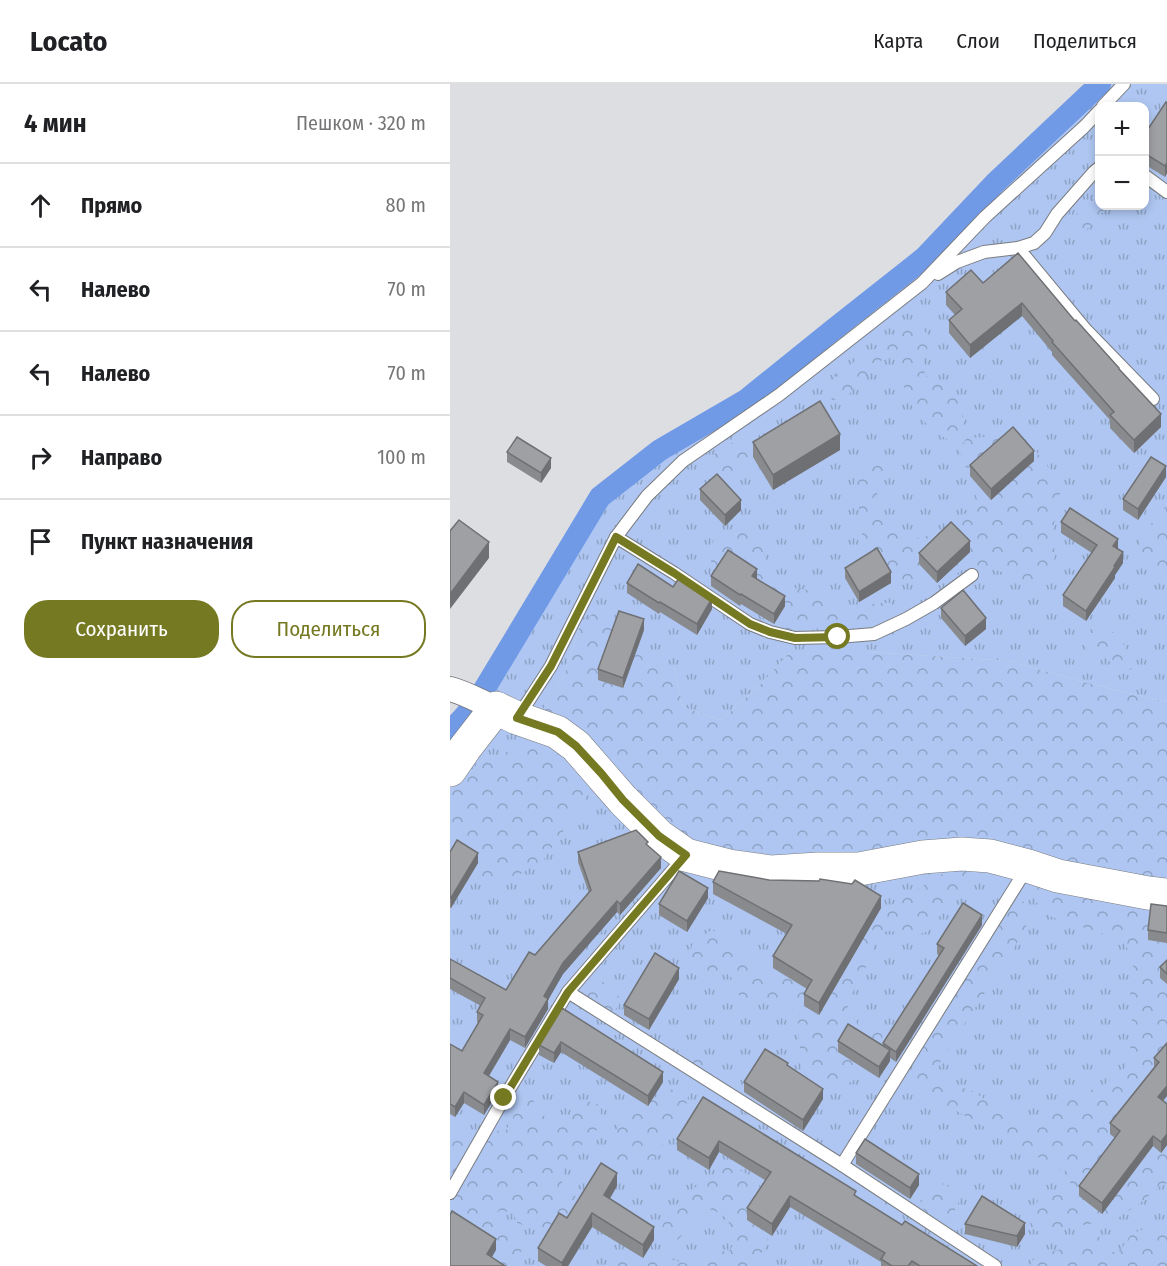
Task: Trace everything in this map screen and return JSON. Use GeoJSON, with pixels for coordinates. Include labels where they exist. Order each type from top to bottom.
{"type":"FeatureCollection","features":[{"type":"Feature","properties":{"kind":"street"},"geometry":{"type":"LineString","coordinates":[[450,770],[465,748],[482,702],[558,732],[576,746],[623,800],[659,836],[686,855],[729,866],[771,872],[859,869],[923,857],[962,854],[990,856],[1058,876],[1167,895]]}},
{"type":"Feature","properties":{"kind":"lane"},"geometry":{"type":"LineString","coordinates":[[1107,102],[1124,84]]}},
{"type":"Feature","properties":{"kind":"lane"},"geometry":{"type":"LineString","coordinates":[[922,283],[985,217],[1095,115]]}},
{"type":"Feature","properties":{"kind":"lane"},"geometry":{"type":"LineString","coordinates":[[482,702],[551,666],[616,537],[647,496],[683,461],[779,395],[922,283],[957,262],[984,252],[1018,248],[1034,243],[1045,233],[1057,214],[1095,171]]}},
{"type":"Feature","properties":{"kind":"lane"},"geometry":{"type":"LineString","coordinates":[[1149,179],[1167,192]]}},
{"type":"Feature","properties":{"kind":"lane"},"geometry":{"type":"LineString","coordinates":[[1018,248],[1086,330],[1153,399]]}},
{"type":"Feature","properties":{"kind":"lane"},"geometry":{"type":"LineString","coordinates":[[616,537],[750,624],[795,638],[874,634],[933,603],[972,575]]}},
{"type":"Feature","properties":{"kind":"lane"},"geometry":{"type":"LineString","coordinates":[[450,1193],[568,992],[686,855]]}},
{"type":"Feature","properties":{"kind":"lane"},"geometry":{"type":"LineString","coordinates":[[842,1165],[1028,866]]}},
{"type":"Feature","properties":{"kind":"lane"},"geometry":{"type":"LineString","coordinates":[[568,992],[842,1165],[995,1266]]}},
{"type":"Feature","properties":{"kind":"green space"},"geometry":{"type":"Polygon","coordinates":[[[1100,84],[1167,84],[1167,702],[1009,661],[868,652],[790,652],[762,683],[721,720],[683,707],[674,669],[580,625],[564,676],[519,749],[483,759],[450,791],[450,730],[463,718],[482,693],[600,497],[660,450],[746,400],[924,258],[995,183],[1100,84]]]}},
{"type":"Feature","properties":{"kind":"green space"},"geometry":{"type":"Polygon","coordinates":[[[1095,194],[1095,210],[1104,210],[1088,228],[1078,236],[1065,233],[1067,224],[1095,194]]]}},
{"type":"Feature","properties":{"kind":"green space"},"geometry":{"type":"Polygon","coordinates":[[[907,326],[924,330],[930,339],[924,360],[925,375],[950,389],[963,406],[963,430],[947,439],[919,416],[909,401],[903,384],[899,355],[885,357],[845,398],[832,400],[827,389],[837,374],[862,356],[885,344],[907,326]]]}},
{"type":"Feature","properties":{"kind":"green space"},"geometry":{"type":"Polygon","coordinates":[[[1015,433],[1028,441],[1056,477],[1060,493],[1053,530],[1055,557],[1046,581],[1034,585],[1014,575],[971,564],[956,574],[926,583],[898,579],[864,559],[859,544],[863,531],[863,519],[853,492],[855,477],[860,465],[872,458],[883,462],[888,473],[877,495],[877,509],[885,521],[897,531],[910,537],[922,537],[937,532],[958,519],[972,508],[977,499],[959,448],[967,438],[1015,433]]]}},
{"type":"Feature","properties":{"kind":"green space"},"geometry":{"type":"Polygon","coordinates":[[[758,439],[758,447],[730,474],[712,480],[705,477],[703,468],[718,451],[738,441],[758,439]]]}},
{"type":"Feature","properties":{"kind":"green space"},"geometry":{"type":"Polygon","coordinates":[[[1167,505],[1167,583],[1141,559],[1139,541],[1167,505]]]}},
{"type":"Feature","properties":{"kind":"green space"},"geometry":{"type":"Polygon","coordinates":[[[733,532],[750,533],[761,545],[768,575],[783,590],[799,588],[815,592],[843,609],[864,609],[875,603],[891,603],[893,610],[880,620],[865,627],[831,626],[800,631],[780,626],[712,564],[708,552],[714,540],[733,532]]]}},
{"type":"Feature","properties":{"kind":"green space"},"geometry":{"type":"Polygon","coordinates":[[[596,611],[674,669],[683,707],[721,720],[762,683],[790,652],[868,652],[1009,661],[1167,702],[1167,897],[995,861],[746,874],[604,796],[588,795],[544,859],[519,875],[486,886],[450,860],[450,791],[483,759],[519,748],[564,676],[580,625],[596,611]]]}},
{"type":"Feature","properties":{"kind":"green space"},"geometry":{"type":"Polygon","coordinates":[[[1096,624],[1111,630],[1122,642],[1132,658],[1132,669],[1120,672],[1102,654],[1087,651],[1084,636],[1096,624]]]}},
{"type":"Feature","properties":{"kind":"green space"},"geometry":{"type":"Polygon","coordinates":[[[588,795],[1167,897],[1167,1266],[450,1266],[450,860],[588,795]]]}},
{"type":"Feature","properties":{"kind":"green space"},"geometry":{"type":"Polygon","coordinates":[[[947,871],[963,872],[975,879],[973,889],[969,894],[947,906],[927,931],[916,934],[886,931],[877,939],[865,970],[847,1005],[859,1025],[881,1032],[883,1039],[853,1081],[834,1089],[817,1087],[801,1069],[798,1020],[788,1001],[775,998],[756,1002],[740,997],[731,977],[723,971],[712,971],[699,978],[687,967],[692,945],[711,930],[731,938],[754,962],[778,978],[791,979],[815,948],[947,871]]]}},
{"type":"Feature","properties":{"kind":"green space"},"geometry":{"type":"Polygon","coordinates":[[[1040,883],[1136,903],[1167,916],[1167,1183],[1115,1220],[1043,1234],[1031,1228],[1028,1213],[1042,1196],[1061,1195],[1071,1185],[1067,1172],[930,1096],[912,1080],[913,1062],[986,941],[1016,900],[1028,903],[1032,915],[1014,948],[941,1060],[937,1073],[941,1080],[972,1091],[997,1107],[1030,1123],[1046,1115],[1056,1103],[1104,1085],[1127,1066],[1133,1034],[1130,994],[1134,957],[1121,940],[1052,917],[1036,902],[1029,889],[1040,883]]]}},
{"type":"Feature","properties":{"kind":"green space"},"geometry":{"type":"Polygon","coordinates":[[[596,978],[608,985],[619,997],[619,1005],[614,1011],[598,1009],[583,1001],[581,993],[584,984],[596,978]]]}},
{"type":"Feature","properties":{"kind":"green space"},"geometry":{"type":"Polygon","coordinates":[[[697,1053],[713,1063],[717,1070],[711,1074],[701,1075],[685,1061],[697,1053]]]}},
{"type":"Feature","properties":{"kind":"green space"},"geometry":{"type":"Polygon","coordinates":[[[681,1089],[689,1094],[686,1106],[665,1128],[662,1149],[658,1155],[625,1170],[615,1166],[611,1153],[616,1130],[624,1114],[669,1090],[681,1089]]]}},
{"type":"Feature","properties":{"kind":"green space"},"geometry":{"type":"Polygon","coordinates":[[[522,1093],[531,1096],[537,1108],[548,1120],[568,1121],[584,1100],[600,1105],[602,1121],[593,1136],[578,1148],[565,1166],[562,1183],[575,1195],[579,1209],[566,1222],[534,1229],[517,1223],[514,1214],[500,1210],[493,1217],[497,1226],[523,1246],[518,1262],[499,1266],[450,1216],[450,1133],[470,1134],[506,1130],[513,1119],[515,1098],[522,1093]]]}},
{"type":"Feature","properties":{"kind":"green space"},"geometry":{"type":"Polygon","coordinates":[[[728,1166],[744,1172],[759,1184],[768,1242],[754,1261],[755,1266],[606,1266],[615,1257],[658,1256],[691,1265],[698,1257],[730,1250],[736,1239],[729,1223],[720,1213],[709,1209],[670,1247],[663,1245],[661,1236],[663,1226],[676,1205],[697,1186],[728,1166]]]}},
{"type":"Feature","properties":{"kind":"green space"},"geometry":{"type":"Polygon","coordinates":[[[935,1183],[952,1186],[958,1195],[957,1207],[949,1219],[939,1221],[926,1215],[921,1203],[924,1194],[935,1183]]]}},
{"type":"Feature","properties":{"kind":"green space"},"geometry":{"type":"Polygon","coordinates":[[[1146,1228],[1167,1235],[1167,1266],[1030,1266],[1041,1254],[1068,1247],[1094,1232],[1110,1253],[1121,1250],[1131,1234],[1146,1228]]]}},
{"type":"Feature","properties":{"kind":"building"},"geometry":{"type":"Polygon","coordinates":[[[1166,102],[1167,163],[1165,166],[1149,156],[1149,128],[1166,102]]]}},
{"type":"Feature","properties":{"kind":"building"},"geometry":{"type":"Polygon","coordinates":[[[1018,253],[1075,321],[1161,414],[1134,440],[1110,415],[1114,412],[1052,342],[1022,303],[970,345],[949,320],[962,309],[946,292],[971,270],[983,283],[1018,253]]]}},
{"type":"Feature","properties":{"kind":"building"},"geometry":{"type":"Polygon","coordinates":[[[820,401],[840,434],[773,475],[753,442],[820,401]]]}},
{"type":"Feature","properties":{"kind":"building"},"geometry":{"type":"Polygon","coordinates":[[[1013,427],[1034,451],[991,489],[970,465],[1013,427]]]}},
{"type":"Feature","properties":{"kind":"building"},"geometry":{"type":"Polygon","coordinates":[[[517,437],[551,458],[541,473],[507,452],[517,437]]]}},
{"type":"Feature","properties":{"kind":"building"},"geometry":{"type":"Polygon","coordinates":[[[1151,457],[1166,466],[1138,509],[1123,499],[1151,457]]]}},
{"type":"Feature","properties":{"kind":"building"},"geometry":{"type":"Polygon","coordinates":[[[717,474],[741,500],[725,515],[700,489],[717,474]]]}},
{"type":"Feature","properties":{"kind":"building"},"geometry":{"type":"Polygon","coordinates":[[[1070,508],[1118,539],[1113,546],[1123,552],[1086,611],[1063,595],[1097,545],[1061,522],[1070,508]]]}},
{"type":"Feature","properties":{"kind":"building"},"geometry":{"type":"Polygon","coordinates":[[[459,520],[489,542],[450,594],[450,531],[459,520]]]}},
{"type":"Feature","properties":{"kind":"building"},"geometry":{"type":"Polygon","coordinates":[[[951,522],[970,541],[937,572],[919,553],[951,522]]]}},
{"type":"Feature","properties":{"kind":"building"},"geometry":{"type":"Polygon","coordinates":[[[877,548],[891,572],[859,592],[845,568],[877,548]]]}},
{"type":"Feature","properties":{"kind":"building"},"geometry":{"type":"Polygon","coordinates":[[[728,550],[757,569],[752,576],[785,596],[774,614],[711,576],[728,550]]]}},
{"type":"Feature","properties":{"kind":"building"},"geometry":{"type":"Polygon","coordinates":[[[638,564],[673,587],[679,578],[712,598],[697,624],[627,583],[638,564]]]}},
{"type":"Feature","properties":{"kind":"building"},"geometry":{"type":"Polygon","coordinates":[[[963,590],[986,618],[965,636],[941,608],[963,590]]]}},
{"type":"Feature","properties":{"kind":"building"},"geometry":{"type":"Polygon","coordinates":[[[619,611],[644,619],[623,678],[598,669],[619,611]]]}},
{"type":"Feature","properties":{"kind":"building"},"geometry":{"type":"Polygon","coordinates":[[[636,830],[648,842],[646,844],[661,857],[620,904],[617,901],[563,963],[544,996],[548,999],[525,1037],[510,1029],[484,1073],[498,1082],[484,1105],[464,1092],[455,1107],[450,1104],[450,1044],[462,1051],[483,1015],[477,1012],[485,998],[450,978],[450,959],[506,990],[529,952],[535,955],[591,890],[578,852],[636,830]]]}},
{"type":"Feature","properties":{"kind":"building"},"geometry":{"type":"Polygon","coordinates":[[[457,840],[478,853],[451,898],[450,852],[457,840]]]}},
{"type":"Feature","properties":{"kind":"building"},"geometry":{"type":"Polygon","coordinates":[[[679,871],[708,888],[687,921],[659,904],[679,871]]]}},
{"type":"Feature","properties":{"kind":"building"},"geometry":{"type":"Polygon","coordinates":[[[719,871],[769,880],[819,881],[820,879],[852,884],[855,880],[881,896],[819,1003],[804,994],[812,980],[773,956],[792,925],[713,882],[719,871]]]}},
{"type":"Feature","properties":{"kind":"building"},"geometry":{"type":"Polygon","coordinates":[[[963,903],[982,915],[896,1052],[883,1043],[944,948],[937,944],[963,903]]]}},
{"type":"Feature","properties":{"kind":"building"},"geometry":{"type":"Polygon","coordinates":[[[1151,904],[1167,906],[1167,933],[1148,930],[1151,904]]]}},
{"type":"Feature","properties":{"kind":"building"},"geometry":{"type":"Polygon","coordinates":[[[655,953],[679,968],[649,1019],[624,1005],[655,953]]]}},
{"type":"Feature","properties":{"kind":"building"},"geometry":{"type":"Polygon","coordinates":[[[1167,960],[1167,974],[1160,967],[1167,960]]]}},
{"type":"Feature","properties":{"kind":"building"},"geometry":{"type":"Polygon","coordinates":[[[562,1008],[663,1072],[648,1096],[561,1042],[554,1053],[539,1045],[562,1008]]]}},
{"type":"Feature","properties":{"kind":"building"},"geometry":{"type":"Polygon","coordinates":[[[848,1024],[890,1050],[879,1067],[838,1041],[848,1024]]]}},
{"type":"Feature","properties":{"kind":"building"},"geometry":{"type":"Polygon","coordinates":[[[1167,1043],[1167,1086],[1158,1097],[1167,1104],[1167,1134],[1161,1142],[1153,1136],[1102,1203],[1079,1186],[1120,1131],[1110,1123],[1159,1062],[1154,1058],[1167,1043]]]}},
{"type":"Feature","properties":{"kind":"building"},"geometry":{"type":"Polygon","coordinates":[[[765,1049],[823,1089],[803,1120],[744,1082],[765,1049]]]}},
{"type":"Feature","properties":{"kind":"building"},"geometry":{"type":"Polygon","coordinates":[[[703,1097],[856,1191],[854,1195],[902,1225],[905,1221],[977,1266],[920,1266],[912,1261],[908,1266],[892,1266],[881,1259],[885,1253],[790,1196],[772,1224],[747,1208],[771,1172],[719,1141],[709,1158],[677,1139],[703,1097]]]}},
{"type":"Feature","properties":{"kind":"building"},"geometry":{"type":"Polygon","coordinates":[[[865,1139],[919,1174],[910,1188],[856,1153],[865,1139]]]}},
{"type":"Feature","properties":{"kind":"building"},"geometry":{"type":"Polygon","coordinates":[[[601,1163],[617,1173],[604,1195],[654,1227],[643,1245],[592,1213],[562,1263],[538,1248],[559,1213],[567,1218],[601,1163]]]}},
{"type":"Feature","properties":{"kind":"building"},"geometry":{"type":"Polygon","coordinates":[[[982,1196],[1025,1223],[1017,1236],[965,1224],[982,1196]]]}},
{"type":"Feature","properties":{"kind":"building"},"geometry":{"type":"Polygon","coordinates":[[[452,1211],[496,1239],[487,1254],[505,1266],[450,1266],[450,1215],[452,1211]]]}},
{"type":"Feature","properties":{"kind":"waterway"},"geometry":{"type":"LineString","coordinates":[[450,730],[463,718],[482,693],[600,497],[660,450],[746,400],[924,258],[995,183],[1100,84]]}},
{"type":"Feature","properties":{"kind":"route"},"geometry":{"type":"LineString","coordinates":[[504,1098],[568,992],[686,855],[659,836],[623,800],[576,746],[558,732],[517,718],[551,666],[616,537],[750,624],[795,638],[838,637]]}}]}
